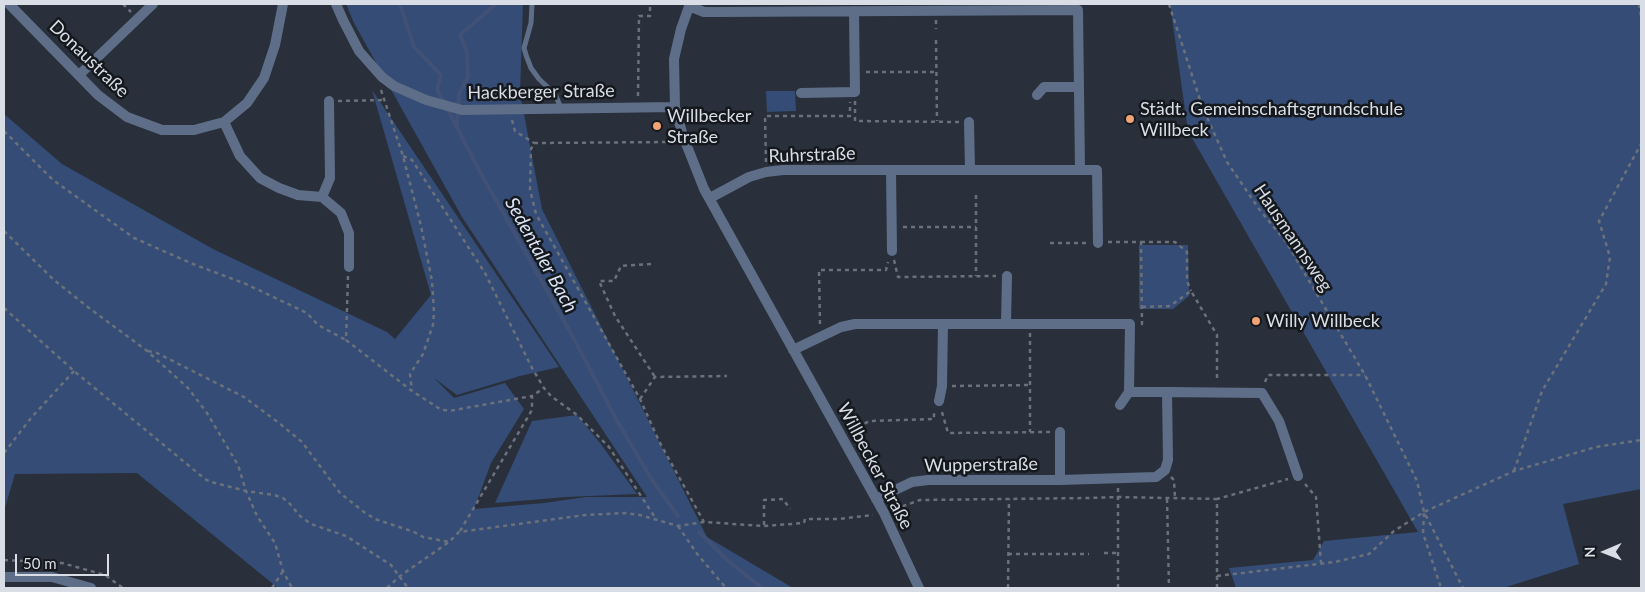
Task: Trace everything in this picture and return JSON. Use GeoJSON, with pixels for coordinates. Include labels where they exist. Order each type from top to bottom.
{"type":"FeatureCollection","features":[{"type":"Feature","properties":{"kind":"street","name":"Donaustraße"},"geometry":{"type":"LineString","coordinates":[[9,4],[98,95],[127,117],[162,130],[194,130],[224,122],[248,103],[264,78],[275,45],[283,4]]}},
{"type":"Feature","properties":{"kind":"street"},"geometry":{"type":"LineString","coordinates":[[79,75],[153,4]]}},
{"type":"Feature","properties":{"kind":"street","name":"Hackberger Straße"},"geometry":{"type":"LineString","coordinates":[[336,4],[342,20],[360,51],[382,76],[394,86],[426,100],[462,110],[675,107]]}},
{"type":"Feature","properties":{"kind":"street"},"geometry":{"type":"LineString","coordinates":[[690,5],[704,12],[1078,10],[1080,170]]}},
{"type":"Feature","properties":{"kind":"street","name":"Willbecker Straße"},"geometry":{"type":"LineString","coordinates":[[690,5],[681,29],[674,59],[675,107],[704,189],[884,513],[918,588]]}},
{"type":"Feature","properties":{"kind":"street"},"geometry":{"type":"LineString","coordinates":[[801,93],[852,92],[854,72],[854,11]]}},
{"type":"Feature","properties":{"kind":"street"},"geometry":{"type":"LineString","coordinates":[[1037,95],[1044,87],[1078,87]]}},
{"type":"Feature","properties":{"kind":"street"},"geometry":{"type":"LineString","coordinates":[[322,197],[330,178],[329,101]]}},
{"type":"Feature","properties":{"kind":"street"},"geometry":{"type":"LineString","coordinates":[[224,122],[240,156],[260,178],[298,195],[322,197],[341,213],[349,233],[348,267]]}},
{"type":"Feature","properties":{"kind":"street"},"geometry":{"type":"LineString","coordinates":[[969,122],[970,170]]}},
{"type":"Feature","properties":{"kind":"street","name":"Ruhrstraße"},"geometry":{"type":"LineString","coordinates":[[710,198],[749,177],[783,170],[1097,170],[1098,242]]}},
{"type":"Feature","properties":{"kind":"street"},"geometry":{"type":"LineString","coordinates":[[891,170],[892,251]]}},
{"type":"Feature","properties":{"kind":"street"},"geometry":{"type":"LineString","coordinates":[[1006,324],[1007,276]]}},
{"type":"Feature","properties":{"kind":"street"},"geometry":{"type":"LineString","coordinates":[[793,350],[841,327],[855,324],[1130,324],[1129,392],[1120,405]]}},
{"type":"Feature","properties":{"kind":"street"},"geometry":{"type":"LineString","coordinates":[[939,401],[942,386],[943,324]]}},
{"type":"Feature","properties":{"kind":"street"},"geometry":{"type":"LineString","coordinates":[[1129,392],[1262,393],[1279,421],[1298,476]]}},
{"type":"Feature","properties":{"kind":"street"},"geometry":{"type":"LineString","coordinates":[[1166,470],[1168,460],[1167,392]]}},
{"type":"Feature","properties":{"kind":"street","name":"Wupperstraße"},"geometry":{"type":"LineString","coordinates":[[1060,432],[1060,480]]}},
{"type":"Feature","properties":{"kind":"street","name":"Wupperstraße"},"geometry":{"type":"LineString","coordinates":[[876,499],[912,482],[928,480],[1118,479],[1156,477],[1166,470]]}},
{"type":"Feature","properties":{"kind":"street"},"geometry":{"type":"LineString","coordinates":[[4,577],[52,577],[91,588]]}},
{"type":"Feature","properties":{"kind":"lane"},"geometry":{"type":"LineString","coordinates":[[532,4],[531,23],[524,48],[526,56],[531,68],[539,79],[555,94],[561,109]]}},
{"type":"Feature","properties":{"kind":"path"},"geometry":{"type":"LineString","coordinates":[[638,108],[638,16],[650,16],[650,4]]}},
{"type":"Feature","properties":{"kind":"path","name":"Hausmannsweg"},"geometry":{"type":"LineString","coordinates":[[1170,4],[1202,106],[1227,162],[1259,209],[1286,242],[1365,375],[1417,482],[1424,512],[1463,588]]}},
{"type":"Feature","properties":{"kind":"path"},"geometry":{"type":"LineString","coordinates":[[1639,4],[1641,16]]}},
{"type":"Feature","properties":{"kind":"path"},"geometry":{"type":"LineString","coordinates":[[936,40],[937,121]]}},
{"type":"Feature","properties":{"kind":"path"},"geometry":{"type":"LineString","coordinates":[[854,72],[937,72]]}},
{"type":"Feature","properties":{"kind":"path"},"geometry":{"type":"LineString","coordinates":[[852,92],[855,121],[969,122]]}},
{"type":"Feature","properties":{"kind":"path"},"geometry":{"type":"LineString","coordinates":[[766,172],[766,116],[850,116],[852,92]]}},
{"type":"Feature","properties":{"kind":"path"},"geometry":{"type":"LineString","coordinates":[[329,101],[384,100],[403,156],[421,226],[432,281],[434,312],[430,337],[423,354],[410,374],[412,391]]}},
{"type":"Feature","properties":{"kind":"path"},"geometry":{"type":"LineString","coordinates":[[504,110],[515,131],[534,143],[686,142]]}},
{"type":"Feature","properties":{"kind":"path"},"geometry":{"type":"LineString","coordinates":[[4,131],[53,180],[134,238],[193,264],[246,284],[307,313],[318,325],[346,340],[412,391],[440,409],[449,411],[532,396],[544,388]]}},
{"type":"Feature","properties":{"kind":"path"},"geometry":{"type":"LineString","coordinates":[[534,143],[531,149],[530,190],[536,214],[640,399],[659,441],[704,522]]}},
{"type":"Feature","properties":{"kind":"path"},"geometry":{"type":"LineString","coordinates":[[1514,472],[1542,391],[1606,284],[1610,257],[1599,221],[1641,144]]}},
{"type":"Feature","properties":{"kind":"path"},"geometry":{"type":"LineString","coordinates":[[403,156],[412,160],[486,273],[532,368],[544,388],[551,396],[577,415],[609,447],[657,520]]}},
{"type":"Feature","properties":{"kind":"path"},"geometry":{"type":"LineString","coordinates":[[976,195],[976,276]]}},
{"type":"Feature","properties":{"kind":"path"},"geometry":{"type":"LineString","coordinates":[[892,227],[976,227]]}},
{"type":"Feature","properties":{"kind":"path"},"geometry":{"type":"LineString","coordinates":[[4,231],[54,280],[146,350],[188,388],[207,413],[238,465],[246,491],[257,516],[275,543],[283,571],[292,588]]}},
{"type":"Feature","properties":{"kind":"path"},"geometry":{"type":"LineString","coordinates":[[1130,324],[1142,324],[1141,242]]}},
{"type":"Feature","properties":{"kind":"path"},"geometry":{"type":"LineString","coordinates":[[1050,243],[1175,242],[1187,252],[1187,281],[1217,335],[1217,392]]}},
{"type":"Feature","properties":{"kind":"path"},"geometry":{"type":"LineString","coordinates":[[892,251],[898,277],[1007,276]]}},
{"type":"Feature","properties":{"kind":"path"},"geometry":{"type":"LineString","coordinates":[[820,336],[819,270],[886,270],[892,251]]}},
{"type":"Feature","properties":{"kind":"path"},"geometry":{"type":"LineString","coordinates":[[651,264],[621,266],[614,281],[599,281],[615,316],[655,377]]}},
{"type":"Feature","properties":{"kind":"path"},"geometry":{"type":"LineString","coordinates":[[346,340],[348,267]]}},
{"type":"Feature","properties":{"kind":"path"},"geometry":{"type":"LineString","coordinates":[[1142,307],[1170,306],[1191,291]]}},
{"type":"Feature","properties":{"kind":"path"},"geometry":{"type":"LineString","coordinates":[[4,308],[74,371],[192,470],[211,482],[283,498],[300,516],[311,524],[346,536],[391,565],[408,588]]}},
{"type":"Feature","properties":{"kind":"path"},"geometry":{"type":"LineString","coordinates":[[1030,325],[1030,432]]}},
{"type":"Feature","properties":{"kind":"path"},"geometry":{"type":"LineString","coordinates":[[146,350],[157,353],[244,397],[302,442],[340,493],[375,519],[414,532],[423,537],[450,542]]}},
{"type":"Feature","properties":{"kind":"path"},"geometry":{"type":"LineString","coordinates":[[4,453],[31,418],[74,371]]}},
{"type":"Feature","properties":{"kind":"path"},"geometry":{"type":"LineString","coordinates":[[1262,393],[1268,375],[1365,375]]}},
{"type":"Feature","properties":{"kind":"path"},"geometry":{"type":"LineString","coordinates":[[655,377],[727,376]]}},
{"type":"Feature","properties":{"kind":"path"},"geometry":{"type":"LineString","coordinates":[[640,399],[655,377]]}},
{"type":"Feature","properties":{"kind":"path"},"geometry":{"type":"LineString","coordinates":[[942,386],[1030,385]]}},
{"type":"Feature","properties":{"kind":"path"},"geometry":{"type":"LineString","coordinates":[[387,588],[400,576],[450,542],[459,532],[532,410],[532,396]]}},
{"type":"Feature","properties":{"kind":"path"},"geometry":{"type":"LineString","coordinates":[[842,438],[869,421],[934,419],[933,414],[939,401]]}},
{"type":"Feature","properties":{"kind":"path"},"geometry":{"type":"LineString","coordinates":[[939,401],[948,433],[1060,432]]}},
{"type":"Feature","properties":{"kind":"path"},"geometry":{"type":"LineString","coordinates":[[1216,576],[1336,562],[1369,554],[1394,531],[1424,512],[1514,472],[1596,447],[1641,440]]}},
{"type":"Feature","properties":{"kind":"path"},"geometry":{"type":"LineString","coordinates":[[1166,470],[1174,480],[1175,499]]}},
{"type":"Feature","properties":{"kind":"path"},"geometry":{"type":"LineString","coordinates":[[459,532],[585,514],[625,513],[678,526],[704,522],[764,526],[804,523],[805,518],[838,519],[866,516],[884,513],[920,500],[1118,497],[1217,499],[1298,476],[1316,498],[1321,563]]}},
{"type":"Feature","properties":{"kind":"path"},"geometry":{"type":"LineString","coordinates":[[1118,479],[1118,588]]}},
{"type":"Feature","properties":{"kind":"path"},"geometry":{"type":"LineString","coordinates":[[764,526],[764,500],[783,499],[790,509]]}},
{"type":"Feature","properties":{"kind":"path"},"geometry":{"type":"LineString","coordinates":[[1008,588],[1009,499]]}},
{"type":"Feature","properties":{"kind":"path"},"geometry":{"type":"LineString","coordinates":[[1167,499],[1169,588]]}},
{"type":"Feature","properties":{"kind":"path"},"geometry":{"type":"LineString","coordinates":[[1217,499],[1217,588]]}},
{"type":"Feature","properties":{"kind":"path"},"geometry":{"type":"LineString","coordinates":[[1424,512],[1423,533],[1441,588]]}},
{"type":"Feature","properties":{"kind":"path"},"geometry":{"type":"LineString","coordinates":[[678,526],[698,555],[726,588]]}},
{"type":"Feature","properties":{"kind":"path"},"geometry":{"type":"LineString","coordinates":[[1008,554],[1089,554]]}},
{"type":"Feature","properties":{"kind":"path"},"geometry":{"type":"LineString","coordinates":[[1104,554],[1118,554]]}},
{"type":"Feature","properties":{"kind":"path"},"geometry":{"type":"LineString","coordinates":[[4,560],[62,562],[105,574],[123,588]]}},
{"type":"Feature","properties":{"kind":"path"},"geometry":{"type":"LineString","coordinates":[[272,588],[283,571]]}},
{"type":"Feature","properties":{"kind":"shaded area"},"geometry":{"type":"Polygon","coordinates":[[[346,4],[523,4],[520,93],[542,209],[707,537],[793,588],[278,588],[137,473],[15,474],[4,511],[4,114],[62,164],[213,249],[387,332],[395,339],[431,295],[372,90],[559,367],[520,376],[457,395],[434,378],[454,398],[505,383],[524,409],[491,463],[474,509],[586,497],[647,497],[462,217],[354,23],[346,4]]]}},
{"type":"Feature","properties":{"kind":"shaded area"},"geometry":{"type":"Polygon","coordinates":[[[1170,4],[1641,4],[1641,489],[1563,504],[1579,564],[1503,588],[1236,588],[1229,568],[1313,560],[1324,541],[1418,532],[1188,131],[1170,4]]]}},
{"type":"Feature","properties":{"kind":"shaded area"},"geometry":{"type":"Polygon","coordinates":[[[766,91],[795,91],[796,111],[767,112],[766,91]]]}},
{"type":"Feature","properties":{"kind":"shaded area"},"geometry":{"type":"Polygon","coordinates":[[[1139,245],[1188,245],[1189,296],[1173,309],[1139,309],[1139,245]]]}},
{"type":"Feature","properties":{"kind":"shaded area"},"geometry":{"type":"Polygon","coordinates":[[[577,415],[637,494],[495,503],[532,421],[577,415]]]}},
{"type":"Feature","properties":{"kind":"waterway","name":"Sedentaler Bach"},"geometry":{"type":"LineString","coordinates":[[400,4],[414,47],[441,75],[437,89],[479,170],[573,337],[616,419],[652,480],[678,516]]}},
{"type":"Feature","properties":{"kind":"waterway"},"geometry":{"type":"LineString","coordinates":[[457,127],[459,94],[468,77],[467,52],[460,35],[496,4]]}},
{"type":"Feature","properties":{"kind":"waterway","name":"Sedentaler Bach"},"geometry":{"type":"LineString","coordinates":[[699,532],[727,560],[762,588]]}},
{"type":"Feature","properties":{"kind":"place","name":"Städt. Gemeinschaftsgrundschule Willbeck"},"geometry":{"type":"Point","coordinates":[1130,119]}},
{"type":"Feature","properties":{"kind":"place","name":"Willbecker Straße"},"geometry":{"type":"Point","coordinates":[657,126]}},
{"type":"Feature","properties":{"kind":"place","name":"Willy Willbeck"},"geometry":{"type":"Point","coordinates":[1256,321]}}]}
